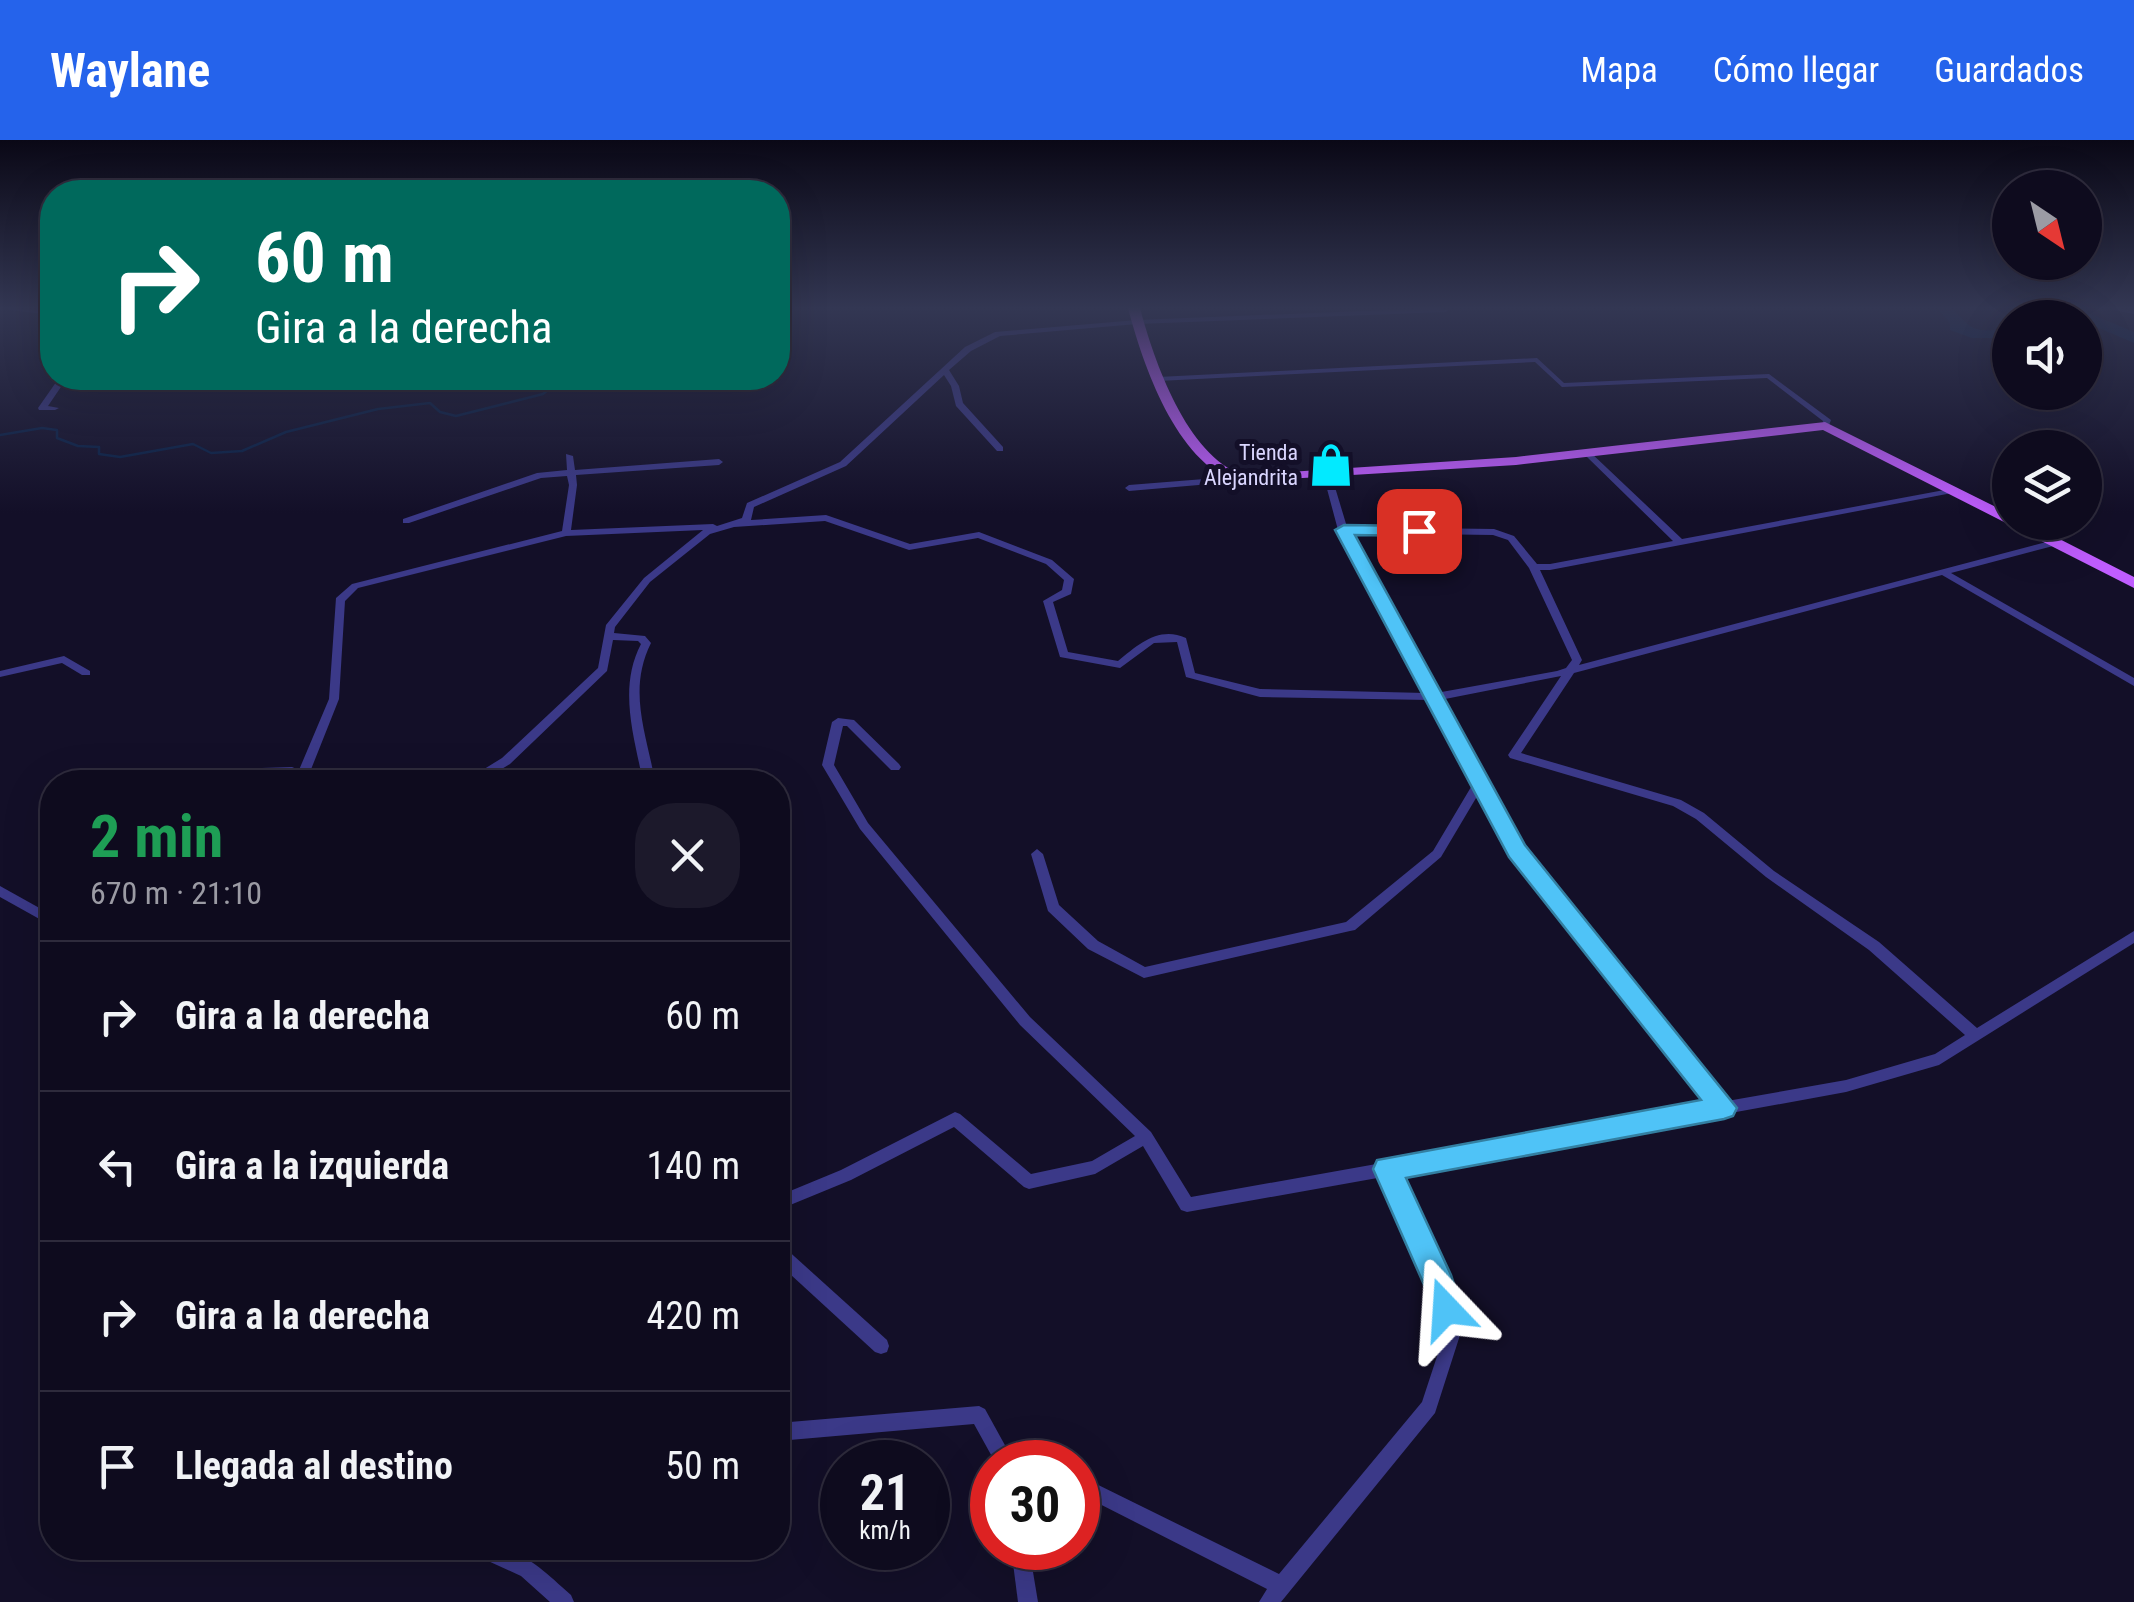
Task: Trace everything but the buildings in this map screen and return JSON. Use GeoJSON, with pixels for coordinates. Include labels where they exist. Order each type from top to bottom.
{"type":"FeatureCollection","features":[{"type":"Feature","properties":{"kind":"main road"},"geometry":{"type":"LineString","coordinates":[[1157,376],[1209,461],[1224,473],[1242,479],[1590,454],[1826,426],[1992,511]]}},
{"type":"Feature","properties":{"kind":"main road"},"geometry":{"type":"LineString","coordinates":[[2048,540],[2134,583]]}},
{"type":"Feature","properties":{"kind":"street"},"geometry":{"type":"LineString","coordinates":[[491,770],[506,761],[604,668],[610,627],[648,580],[707,532],[746,520],[750,505],[842,464],[938,376]]}},
{"type":"Feature","properties":{"kind":"street"},"geometry":{"type":"LineString","coordinates":[[949,376],[960,404],[1000,449]]}},
{"type":"Feature","properties":{"kind":"street"},"geometry":{"type":"LineString","coordinates":[[1158,380],[1230,376]]}},
{"type":"Feature","properties":{"kind":"street"},"geometry":{"type":"LineString","coordinates":[[1553,376],[1562,385],[1764,376]]}},
{"type":"Feature","properties":{"kind":"street"},"geometry":{"type":"LineString","coordinates":[[1769,376],[1826,420],[1826,426]]}},
{"type":"Feature","properties":{"kind":"street"},"geometry":{"type":"LineString","coordinates":[[55,390],[42,408],[56,408]]}},
{"type":"Feature","properties":{"kind":"street"},"geometry":{"type":"LineString","coordinates":[[1590,454],[1680,542]]}},
{"type":"Feature","properties":{"kind":"street"},"geometry":{"type":"LineString","coordinates":[[566,534],[572,472],[569,456]]}},
{"type":"Feature","properties":{"kind":"street"},"geometry":{"type":"LineString","coordinates":[[406,520],[540,475],[719,462]]}},
{"type":"Feature","properties":{"kind":"street"},"geometry":{"type":"LineString","coordinates":[[1327,474],[1344,530],[1517,851],[1724,1108]]}},
{"type":"Feature","properties":{"kind":"street"},"geometry":{"type":"LineString","coordinates":[[1130,488],[1242,479]]}},
{"type":"Feature","properties":{"kind":"street"},"geometry":{"type":"LineString","coordinates":[[1534,566],[1550,567],[1952,490]]}},
{"type":"Feature","properties":{"kind":"street"},"geometry":{"type":"LineString","coordinates":[[305,770],[334,700],[340,600],[356,586],[566,534],[826,518],[909,547],[978,535],[1050,562],[1069,579],[1066,592],[1048,600],[1064,655],[1120,665],[1150,640],[1182,638],[1190,676],[1260,694],[1434,697],[1572,669],[2054,543]]}},
{"type":"Feature","properties":{"kind":"street"},"geometry":{"type":"LineString","coordinates":[[1344,530],[1494,532],[1511,538],[1534,566],[1577,660],[1514,754],[1677,804],[1700,816],[1770,874],[1874,946],[1976,1036]]}},
{"type":"Feature","properties":{"kind":"street"},"geometry":{"type":"LineString","coordinates":[[1946,574],[2134,684]]}},
{"type":"Feature","properties":{"kind":"street"},"geometry":{"type":"LineString","coordinates":[[608,636],[640,638],[646,642],[635,660],[633,678],[647,770]]}},
{"type":"Feature","properties":{"kind":"street"},"geometry":{"type":"LineString","coordinates":[[0,674],[64,659],[86,673]]}},
{"type":"Feature","properties":{"kind":"street"},"geometry":{"type":"LineString","coordinates":[[896,767],[850,723],[838,722],[828,765],[864,826],[1026,1021],[1146,1138],[1186,1205],[1846,1086],[1939,1060],[2134,936]]}},
{"type":"Feature","properties":{"kind":"street"},"geometry":{"type":"LineString","coordinates":[[1036,854],[1052,907],[1092,945],[1144,972],[1350,926],[1437,854],[1479,782]]}},
{"type":"Feature","properties":{"kind":"street"},"geometry":{"type":"LineString","coordinates":[[0,891],[40,913]]}},
{"type":"Feature","properties":{"kind":"street"},"geometry":{"type":"LineString","coordinates":[[790,1199],[956,1119],[1029,1182],[1095,1168],[1146,1138]]}},
{"type":"Feature","properties":{"kind":"street"},"geometry":{"type":"LineString","coordinates":[[1269,1602],[1429,1407],[1453,1332],[1440,1285],[1387,1169]]}},
{"type":"Feature","properties":{"kind":"street"},"geometry":{"type":"LineString","coordinates":[[790,1265],[881,1346]]}},
{"type":"Feature","properties":{"kind":"street"},"geometry":{"type":"LineString","coordinates":[[790,1431],[978,1415],[992,1440]]}},
{"type":"Feature","properties":{"kind":"street"},"geometry":{"type":"LineString","coordinates":[[1100,1495],[1282,1586]]}},
{"type":"Feature","properties":{"kind":"street"},"geometry":{"type":"LineString","coordinates":[[508,1560],[528,1569],[564,1602]]}},
{"type":"Feature","properties":{"kind":"street"},"geometry":{"type":"LineString","coordinates":[[1023,1570],[1028,1602]]}},
{"type":"Feature","properties":{"kind":"waterway"},"geometry":{"type":"LineString","coordinates":[[0,435],[42,428],[57,430],[57,438],[78,446],[99,447],[99,454],[120,457],[193,444],[211,453],[242,451],[286,432],[378,409],[430,403],[440,412],[456,416],[548,390]]}},
{"type":"Feature","properties":{"kind":"place","name":"Tienda Alejandrita"},"geometry":{"type":"Point","coordinates":[1331,465]}},
{"type":"Feature","properties":{"kind":"route"},"geometry":{"type":"LineString","coordinates":[[1419,531],[1344,530],[1517,851],[1724,1108],[1387,1169],[1440,1285],[1446,1309]]}}]}
